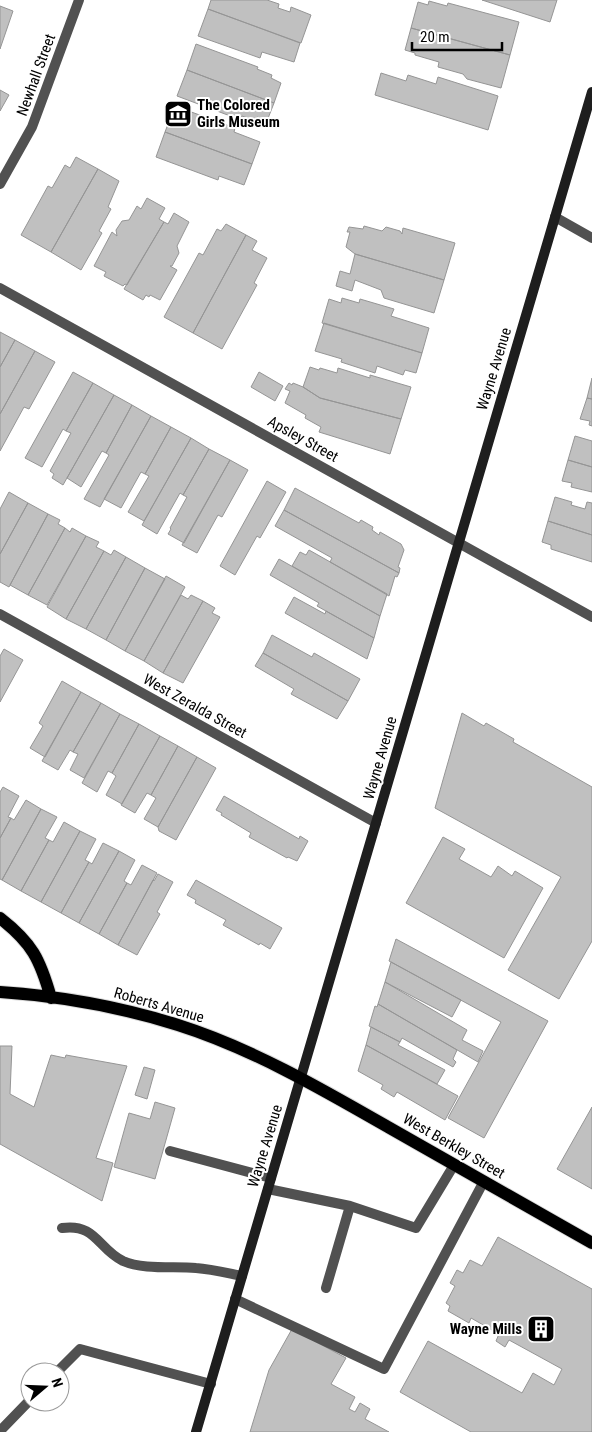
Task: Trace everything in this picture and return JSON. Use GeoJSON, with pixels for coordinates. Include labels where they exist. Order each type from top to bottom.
{"type":"FeatureCollection","features":[{"type":"Feature","properties":{"kind":"main road","name":"Wayne Avenue"},"geometry":{"type":"LineString","coordinates":[[196,1432],[592,92]]}},
{"type":"Feature","properties":{"kind":"main road"},"geometry":{"type":"LineString","coordinates":[[0,918],[17,932],[34,951],[43,970],[52,998]]}},
{"type":"Feature","properties":{"kind":"main road","name":"Roberts Avenue"},"geometry":{"type":"LineString","coordinates":[[0,992],[105,1006],[179,1025],[301,1077]]}},
{"type":"Feature","properties":{"kind":"main road","name":"West Berkley Street"},"geometry":{"type":"LineString","coordinates":[[301,1077],[592,1243]]}},
{"type":"Feature","properties":{"kind":"street","name":"Newhall Street"},"geometry":{"type":"LineString","coordinates":[[0,184],[32,127],[79,0]]}},
{"type":"Feature","properties":{"kind":"street"},"geometry":{"type":"LineString","coordinates":[[555,217],[592,238]]}},
{"type":"Feature","properties":{"kind":"street","name":"Apsley Street"},"geometry":{"type":"LineString","coordinates":[[0,288],[592,617]]}},
{"type":"Feature","properties":{"kind":"street","name":"West Zeralda Street"},"geometry":{"type":"LineString","coordinates":[[0,614],[376,823]]}},
{"type":"Feature","properties":{"kind":"street"},"geometry":{"type":"LineString","coordinates":[[170,1151],[271,1178]]}},
{"type":"Feature","properties":{"kind":"street"},"geometry":{"type":"LineString","coordinates":[[268,1189],[350,1206],[416,1228],[454,1165]]}},
{"type":"Feature","properties":{"kind":"street"},"geometry":{"type":"LineString","coordinates":[[235,1298],[384,1369],[484,1182]]}},
{"type":"Feature","properties":{"kind":"street"},"geometry":{"type":"LineString","coordinates":[[326,1288],[350,1206]]}},
{"type":"Feature","properties":{"kind":"street"},"geometry":{"type":"LineString","coordinates":[[62,1228],[74,1226],[91,1233],[107,1249],[124,1261],[144,1265],[196,1268],[242,1276]]}},
{"type":"Feature","properties":{"kind":"street"},"geometry":{"type":"LineString","coordinates":[[68,1362],[80,1349],[210,1384]]}},
{"type":"Feature","properties":{"kind":"street"},"geometry":{"type":"LineString","coordinates":[[0,1431],[20,1410]]}},
{"type":"Feature","properties":{"kind":"building"},"geometry":{"type":"Polygon","coordinates":[[[211,0],[267,0],[279,4],[278,8],[290,12],[291,7],[311,15],[301,43],[208,9],[211,0]]]}},
{"type":"Feature","properties":{"kind":"building"},"geometry":{"type":"Polygon","coordinates":[[[482,0],[557,0],[550,22],[482,0]]]}},
{"type":"Feature","properties":{"kind":"building"},"geometry":{"type":"Polygon","coordinates":[[[429,1],[447,6],[448,3],[519,22],[510,55],[411,28],[418,2],[428,5],[429,1]]]}},
{"type":"Feature","properties":{"kind":"building"},"geometry":{"type":"Polygon","coordinates":[[[0,6],[13,11],[0,49],[0,6]]]}},
{"type":"Feature","properties":{"kind":"building"},"geometry":{"type":"Polygon","coordinates":[[[208,9],[300,43],[294,62],[262,52],[260,58],[198,36],[208,9]]]}},
{"type":"Feature","properties":{"kind":"building"},"geometry":{"type":"Polygon","coordinates":[[[411,28],[510,55],[501,88],[467,79],[463,74],[438,67],[439,62],[405,50],[411,28]]]}},
{"type":"Feature","properties":{"kind":"building"},"geometry":{"type":"Polygon","coordinates":[[[196,44],[258,67],[257,69],[272,75],[271,78],[281,83],[274,103],[187,70],[196,44]]]}},
{"type":"Feature","properties":{"kind":"building"},"geometry":{"type":"Polygon","coordinates":[[[187,70],[274,103],[267,121],[257,117],[256,121],[242,116],[241,120],[177,96],[187,70]]]}},
{"type":"Feature","properties":{"kind":"building"},"geometry":{"type":"Polygon","coordinates":[[[381,73],[406,81],[408,75],[436,84],[438,77],[498,96],[488,130],[375,95],[381,73]]]}},
{"type":"Feature","properties":{"kind":"building"},"geometry":{"type":"Polygon","coordinates":[[[0,90],[9,95],[0,111],[0,90]]]}},
{"type":"Feature","properties":{"kind":"building"},"geometry":{"type":"Polygon","coordinates":[[[175,106],[235,128],[234,132],[260,142],[252,164],[165,132],[175,106]]]}},
{"type":"Feature","properties":{"kind":"building"},"geometry":{"type":"Polygon","coordinates":[[[165,132],[252,164],[244,185],[219,176],[218,180],[156,157],[165,132]]]}},
{"type":"Feature","properties":{"kind":"building"},"geometry":{"type":"Polygon","coordinates":[[[76,157],[98,169],[51,252],[21,235],[48,186],[52,188],[65,165],[70,168],[76,157]]]}},
{"type":"Feature","properties":{"kind":"building"},"geometry":{"type":"Polygon","coordinates":[[[98,169],[119,181],[108,207],[111,209],[99,231],[102,233],[81,270],[51,252],[98,169]]]}},
{"type":"Feature","properties":{"kind":"building"},"geometry":{"type":"Polygon","coordinates":[[[147,198],[165,208],[159,219],[164,222],[127,285],[123,286],[104,276],[106,272],[94,266],[112,232],[117,236],[116,230],[122,221],[129,220],[137,206],[141,209],[147,198]]]}},
{"type":"Feature","properties":{"kind":"building"},"geometry":{"type":"Polygon","coordinates":[[[174,213],[189,222],[177,246],[179,253],[172,266],[170,266],[177,270],[160,300],[146,295],[143,300],[124,289],[164,222],[168,224],[174,213]]]}},
{"type":"Feature","properties":{"kind":"building"},"geometry":{"type":"Polygon","coordinates":[[[226,224],[246,235],[193,333],[164,317],[199,253],[203,255],[217,229],[221,231],[226,224]]]}},
{"type":"Feature","properties":{"kind":"building"},"geometry":{"type":"Polygon","coordinates":[[[364,226],[382,231],[386,227],[400,231],[402,234],[403,228],[455,243],[444,280],[355,254],[346,247],[350,232],[347,232],[349,227],[363,229],[364,226]]]}},
{"type":"Feature","properties":{"kind":"building"},"geometry":{"type":"Polygon","coordinates":[[[246,235],[257,241],[252,250],[267,258],[254,283],[257,285],[222,349],[193,333],[246,235]]]}},
{"type":"Feature","properties":{"kind":"building"},"geometry":{"type":"Polygon","coordinates":[[[355,254],[444,280],[434,313],[384,298],[381,290],[355,280],[352,291],[336,286],[340,271],[350,274],[355,254]]]}},
{"type":"Feature","properties":{"kind":"building"},"geometry":{"type":"Polygon","coordinates":[[[342,298],[359,303],[360,299],[394,309],[391,316],[429,328],[422,353],[322,323],[329,299],[341,303],[342,298]]]}},
{"type":"Feature","properties":{"kind":"building"},"geometry":{"type":"Polygon","coordinates":[[[324,323],[422,353],[416,373],[405,370],[403,375],[377,366],[375,373],[341,362],[342,359],[315,351],[324,323]]]}},
{"type":"Feature","properties":{"kind":"building"},"geometry":{"type":"Polygon","coordinates":[[[0,332],[15,340],[0,367],[0,332]]]}},
{"type":"Feature","properties":{"kind":"building"},"geometry":{"type":"Polygon","coordinates":[[[15,340],[35,351],[0,414],[0,367],[15,340]]]}},
{"type":"Feature","properties":{"kind":"building"},"geometry":{"type":"Polygon","coordinates":[[[35,351],[55,362],[29,409],[24,407],[0,451],[0,414],[35,351]]]}},
{"type":"Feature","properties":{"kind":"building"},"geometry":{"type":"Polygon","coordinates":[[[310,367],[337,373],[338,368],[370,378],[370,375],[411,387],[401,419],[320,398],[303,387],[310,367]]]}},
{"type":"Feature","properties":{"kind":"building"},"geometry":{"type":"Polygon","coordinates":[[[73,372],[93,383],[66,431],[63,429],[42,467],[25,458],[73,372]]]}},
{"type":"Feature","properties":{"kind":"building"},"geometry":{"type":"Polygon","coordinates":[[[259,372],[283,386],[275,401],[251,387],[259,372]]]}},
{"type":"Feature","properties":{"kind":"building"},"geometry":{"type":"Polygon","coordinates":[[[592,378],[592,399],[587,398],[592,378]]]}},
{"type":"Feature","properties":{"kind":"building"},"geometry":{"type":"Polygon","coordinates":[[[93,383],[114,395],[63,485],[52,478],[54,474],[50,471],[71,433],[66,431],[93,383]]]}},
{"type":"Feature","properties":{"kind":"building"},"geometry":{"type":"Polygon","coordinates":[[[289,383],[303,387],[320,398],[401,419],[390,454],[319,432],[321,427],[305,418],[306,415],[285,403],[290,391],[285,389],[289,383]]]}},
{"type":"Feature","properties":{"kind":"building"},"geometry":{"type":"Polygon","coordinates":[[[114,395],[132,405],[106,453],[102,451],[81,487],[67,478],[114,395]]]}},
{"type":"Feature","properties":{"kind":"building"},"geometry":{"type":"Polygon","coordinates":[[[587,398],[592,399],[592,426],[589,425],[590,421],[580,419],[587,398]]]}},
{"type":"Feature","properties":{"kind":"building"},"geometry":{"type":"Polygon","coordinates":[[[132,405],[151,416],[100,507],[84,499],[109,455],[106,453],[132,405]]]}},
{"type":"Feature","properties":{"kind":"building"},"geometry":{"type":"Polygon","coordinates":[[[151,416],[171,427],[145,474],[141,472],[121,508],[104,499],[151,416]]]}},
{"type":"Feature","properties":{"kind":"building"},"geometry":{"type":"Polygon","coordinates":[[[171,427],[191,438],[144,521],[128,512],[149,476],[145,474],[171,427]]]}},
{"type":"Feature","properties":{"kind":"building"},"geometry":{"type":"Polygon","coordinates":[[[575,436],[592,441],[592,467],[568,460],[575,436]]]}},
{"type":"Feature","properties":{"kind":"building"},"geometry":{"type":"Polygon","coordinates":[[[191,438],[209,449],[183,495],[180,493],[157,534],[142,525],[191,438]]]}},
{"type":"Feature","properties":{"kind":"building"},"geometry":{"type":"Polygon","coordinates":[[[209,449],[230,460],[184,543],[168,534],[187,497],[183,495],[209,449]]]}},
{"type":"Feature","properties":{"kind":"building"},"geometry":{"type":"Polygon","coordinates":[[[230,460],[248,470],[222,517],[218,515],[197,553],[182,545],[230,460]]]}},
{"type":"Feature","properties":{"kind":"building"},"geometry":{"type":"Polygon","coordinates":[[[568,460],[592,467],[592,492],[571,487],[572,483],[562,481],[568,460]]]}},
{"type":"Feature","properties":{"kind":"building"},"geometry":{"type":"Polygon","coordinates":[[[267,481],[286,492],[260,538],[257,536],[235,575],[220,566],[267,481]]]}},
{"type":"Feature","properties":{"kind":"building"},"geometry":{"type":"Polygon","coordinates":[[[295,488],[359,523],[361,520],[373,527],[372,530],[379,535],[380,532],[401,544],[404,550],[398,567],[400,568],[399,573],[284,510],[295,488]]]}},
{"type":"Feature","properties":{"kind":"building"},"geometry":{"type":"Polygon","coordinates":[[[9,492],[28,503],[0,554],[0,509],[9,492]]]}},
{"type":"Feature","properties":{"kind":"building"},"geometry":{"type":"Polygon","coordinates":[[[555,497],[572,502],[571,505],[585,509],[587,502],[592,503],[592,535],[548,521],[555,497]]]}},
{"type":"Feature","properties":{"kind":"building"},"geometry":{"type":"Polygon","coordinates":[[[28,503],[48,514],[9,587],[0,582],[0,554],[28,503]]]}},
{"type":"Feature","properties":{"kind":"building"},"geometry":{"type":"Polygon","coordinates":[[[284,510],[399,573],[397,577],[395,576],[389,596],[330,562],[332,558],[275,526],[284,510]]]}},
{"type":"Feature","properties":{"kind":"building"},"geometry":{"type":"Polygon","coordinates":[[[48,514],[60,520],[58,524],[65,528],[28,595],[10,585],[48,514]]]}},
{"type":"Feature","properties":{"kind":"building"},"geometry":{"type":"Polygon","coordinates":[[[548,521],[592,535],[592,562],[551,549],[551,545],[542,542],[548,521]]]}},
{"type":"Feature","properties":{"kind":"building"},"geometry":{"type":"Polygon","coordinates":[[[65,528],[70,532],[72,528],[86,536],[47,605],[28,595],[65,528]]]}},
{"type":"Feature","properties":{"kind":"building"},"geometry":{"type":"Polygon","coordinates":[[[86,536],[99,542],[96,547],[104,551],[66,619],[47,607],[86,536]]]}},
{"type":"Feature","properties":{"kind":"building"},"geometry":{"type":"Polygon","coordinates":[[[114,550],[126,557],[86,629],[66,619],[104,551],[111,555],[114,550]]]}},
{"type":"Feature","properties":{"kind":"building"},"geometry":{"type":"Polygon","coordinates":[[[309,550],[387,594],[380,616],[292,566],[300,552],[306,555],[309,550]]]}},
{"type":"Feature","properties":{"kind":"building"},"geometry":{"type":"Polygon","coordinates":[[[126,557],[145,568],[106,640],[86,629],[126,557]]]}},
{"type":"Feature","properties":{"kind":"building"},"geometry":{"type":"Polygon","coordinates":[[[279,559],[380,616],[374,638],[317,606],[319,603],[270,575],[279,559]]]}},
{"type":"Feature","properties":{"kind":"building"},"geometry":{"type":"Polygon","coordinates":[[[145,568],[165,579],[125,651],[106,640],[145,568]]]}},
{"type":"Feature","properties":{"kind":"building"},"geometry":{"type":"Polygon","coordinates":[[[166,576],[185,587],[144,661],[125,651],[166,576]]]}},
{"type":"Feature","properties":{"kind":"building"},"geometry":{"type":"Polygon","coordinates":[[[181,595],[188,599],[191,595],[203,601],[163,673],[144,661],[181,595]]]}},
{"type":"Feature","properties":{"kind":"building"},"geometry":{"type":"Polygon","coordinates":[[[294,597],[325,614],[326,611],[374,638],[367,659],[285,613],[294,597]]]}},
{"type":"Feature","properties":{"kind":"building"},"geometry":{"type":"Polygon","coordinates":[[[203,601],[215,608],[212,613],[220,617],[183,683],[163,673],[203,601]]]}},
{"type":"Feature","properties":{"kind":"building"},"geometry":{"type":"Polygon","coordinates":[[[272,635],[312,657],[314,653],[360,679],[348,701],[263,653],[272,635]]]}},
{"type":"Feature","properties":{"kind":"building"},"geometry":{"type":"Polygon","coordinates":[[[4,649],[23,660],[0,702],[0,656],[4,649]]]}},
{"type":"Feature","properties":{"kind":"building"},"geometry":{"type":"Polygon","coordinates":[[[263,653],[348,701],[337,719],[291,694],[294,689],[255,666],[263,653]]]}},
{"type":"Feature","properties":{"kind":"building"},"geometry":{"type":"Polygon","coordinates":[[[62,681],[81,692],[45,757],[30,748],[43,726],[39,723],[62,681]]]}},
{"type":"Feature","properties":{"kind":"building"},"geometry":{"type":"Polygon","coordinates":[[[81,692],[101,703],[73,752],[70,750],[58,770],[42,761],[81,692]]]}},
{"type":"Feature","properties":{"kind":"building"},"geometry":{"type":"Polygon","coordinates":[[[101,703],[120,714],[84,778],[70,770],[78,754],[73,752],[101,703]]]}},
{"type":"Feature","properties":{"kind":"building"},"geometry":{"type":"Polygon","coordinates":[[[462,713],[484,726],[486,723],[514,739],[513,742],[592,787],[592,941],[559,999],[508,970],[561,877],[435,808],[462,713]]]}},
{"type":"Feature","properties":{"kind":"building"},"geometry":{"type":"Polygon","coordinates":[[[120,714],[139,724],[112,773],[108,771],[97,792],[82,783],[120,714]]]}},
{"type":"Feature","properties":{"kind":"building"},"geometry":{"type":"Polygon","coordinates":[[[139,724],[160,736],[122,804],[106,795],[116,776],[112,773],[139,724]]]}},
{"type":"Feature","properties":{"kind":"building"},"geometry":{"type":"Polygon","coordinates":[[[160,736],[178,746],[151,795],[147,793],[135,813],[121,805],[160,736]]]}},
{"type":"Feature","properties":{"kind":"building"},"geometry":{"type":"Polygon","coordinates":[[[178,746],[197,757],[158,827],[144,819],[156,798],[151,795],[178,746]]]}},
{"type":"Feature","properties":{"kind":"building"},"geometry":{"type":"Polygon","coordinates":[[[197,757],[216,768],[176,840],[159,831],[158,827],[197,757]]]}},
{"type":"Feature","properties":{"kind":"building"},"geometry":{"type":"Polygon","coordinates":[[[3,787],[19,796],[8,817],[11,818],[0,838],[0,792],[3,787]]]}},
{"type":"Feature","properties":{"kind":"building"},"geometry":{"type":"Polygon","coordinates":[[[224,796],[299,839],[300,836],[308,841],[297,861],[287,858],[249,837],[251,833],[221,815],[222,813],[216,810],[224,796]]]}},
{"type":"Feature","properties":{"kind":"building"},"geometry":{"type":"Polygon","coordinates":[[[26,800],[41,809],[2,880],[0,879],[0,838],[11,818],[14,820],[26,800]]]}},
{"type":"Feature","properties":{"kind":"building"},"geometry":{"type":"Polygon","coordinates":[[[41,809],[57,817],[45,838],[49,840],[21,891],[2,880],[41,809]]]}},
{"type":"Feature","properties":{"kind":"building"},"geometry":{"type":"Polygon","coordinates":[[[64,822],[80,831],[41,902],[21,891],[49,840],[53,842],[64,822]]]}},
{"type":"Feature","properties":{"kind":"building"},"geometry":{"type":"Polygon","coordinates":[[[80,831],[96,839],[85,860],[89,862],[61,913],[41,902],[80,831]]]}},
{"type":"Feature","properties":{"kind":"building"},"geometry":{"type":"Polygon","coordinates":[[[443,837],[465,849],[459,859],[491,877],[498,866],[512,876],[515,871],[543,888],[504,958],[406,903],[443,837]]]}},
{"type":"Feature","properties":{"kind":"building"},"geometry":{"type":"Polygon","coordinates":[[[103,843],[119,851],[79,923],[61,913],[89,862],[92,864],[103,843]]]}},
{"type":"Feature","properties":{"kind":"building"},"geometry":{"type":"Polygon","coordinates":[[[119,851],[135,860],[124,881],[127,883],[99,934],[79,923],[119,851]]]}},
{"type":"Feature","properties":{"kind":"building"},"geometry":{"type":"Polygon","coordinates":[[[142,865],[157,873],[118,945],[99,934],[127,883],[131,885],[142,865]]]}},
{"type":"Feature","properties":{"kind":"building"},"geometry":{"type":"Polygon","coordinates":[[[158,874],[173,882],[157,912],[160,914],[137,955],[118,945],[158,874]]]}},
{"type":"Feature","properties":{"kind":"building"},"geometry":{"type":"Polygon","coordinates":[[[196,880],[282,928],[270,949],[223,925],[226,920],[195,903],[196,900],[187,895],[196,880]]]}},
{"type":"Feature","properties":{"kind":"building"},"geometry":{"type":"Polygon","coordinates":[[[396,939],[548,1021],[484,1138],[448,1118],[501,1022],[389,961],[396,939]]]}},
{"type":"Feature","properties":{"kind":"building"},"geometry":{"type":"Polygon","coordinates":[[[391,962],[461,1000],[452,1017],[385,982],[391,962]]]}},
{"type":"Feature","properties":{"kind":"building"},"geometry":{"type":"Polygon","coordinates":[[[385,982],[467,1030],[462,1040],[483,1051],[478,1062],[378,1004],[385,982]]]}},
{"type":"Feature","properties":{"kind":"building"},"geometry":{"type":"Polygon","coordinates":[[[378,1004],[457,1050],[453,1059],[456,1062],[453,1067],[402,1038],[400,1042],[369,1026],[375,1006],[377,1007],[378,1004]]]}},
{"type":"Feature","properties":{"kind":"building"},"geometry":{"type":"Polygon","coordinates":[[[371,1027],[400,1042],[398,1045],[445,1070],[437,1084],[366,1045],[371,1027]]]}},
{"type":"Feature","properties":{"kind":"building"},"geometry":{"type":"Polygon","coordinates":[[[366,1045],[458,1096],[445,1120],[397,1092],[394,1097],[381,1089],[383,1085],[358,1071],[366,1045]]]}},
{"type":"Feature","properties":{"kind":"building"},"geometry":{"type":"Polygon","coordinates":[[[0,1046],[12,1046],[10,1094],[34,1107],[51,1055],[65,1058],[66,1055],[127,1066],[96,1158],[113,1163],[102,1201],[0,1144],[0,1046]]]}},
{"type":"Feature","properties":{"kind":"building"},"geometry":{"type":"Polygon","coordinates":[[[144,1067],[155,1070],[147,1099],[135,1095],[144,1067]]]}},
{"type":"Feature","properties":{"kind":"building"},"geometry":{"type":"Polygon","coordinates":[[[155,1102],[175,1108],[155,1179],[114,1167],[129,1113],[150,1119],[155,1102]]]}},
{"type":"Feature","properties":{"kind":"building"},"geometry":{"type":"Polygon","coordinates":[[[592,1107],[592,1189],[557,1169],[592,1107]]]}},
{"type":"Feature","properties":{"kind":"building","name":"Wayne Mills"},"geometry":{"type":"Polygon","coordinates":[[[498,1237],[592,1289],[592,1432],[471,1432],[400,1392],[428,1341],[522,1393],[533,1373],[554,1385],[562,1369],[509,1340],[505,1347],[496,1341],[499,1334],[471,1318],[469,1323],[448,1311],[450,1306],[446,1303],[455,1286],[450,1283],[457,1270],[463,1273],[470,1260],[482,1266],[498,1237]]]}},
{"type":"Feature","properties":{"kind":"building"},"geometry":{"type":"Polygon","coordinates":[[[292,1329],[346,1358],[331,1384],[355,1397],[349,1409],[355,1412],[360,1403],[370,1409],[365,1419],[389,1432],[250,1432],[269,1370],[292,1329]]]}},
{"type":"Feature","properties":{"kind":"place","name":"The Colored Girls Museum"},"geometry":{"type":"Point","coordinates":[178,114]}},
{"type":"Feature","properties":{"kind":"place","name":"Wayne Mills"},"geometry":{"type":"Point","coordinates":[541,1329]}}]}
